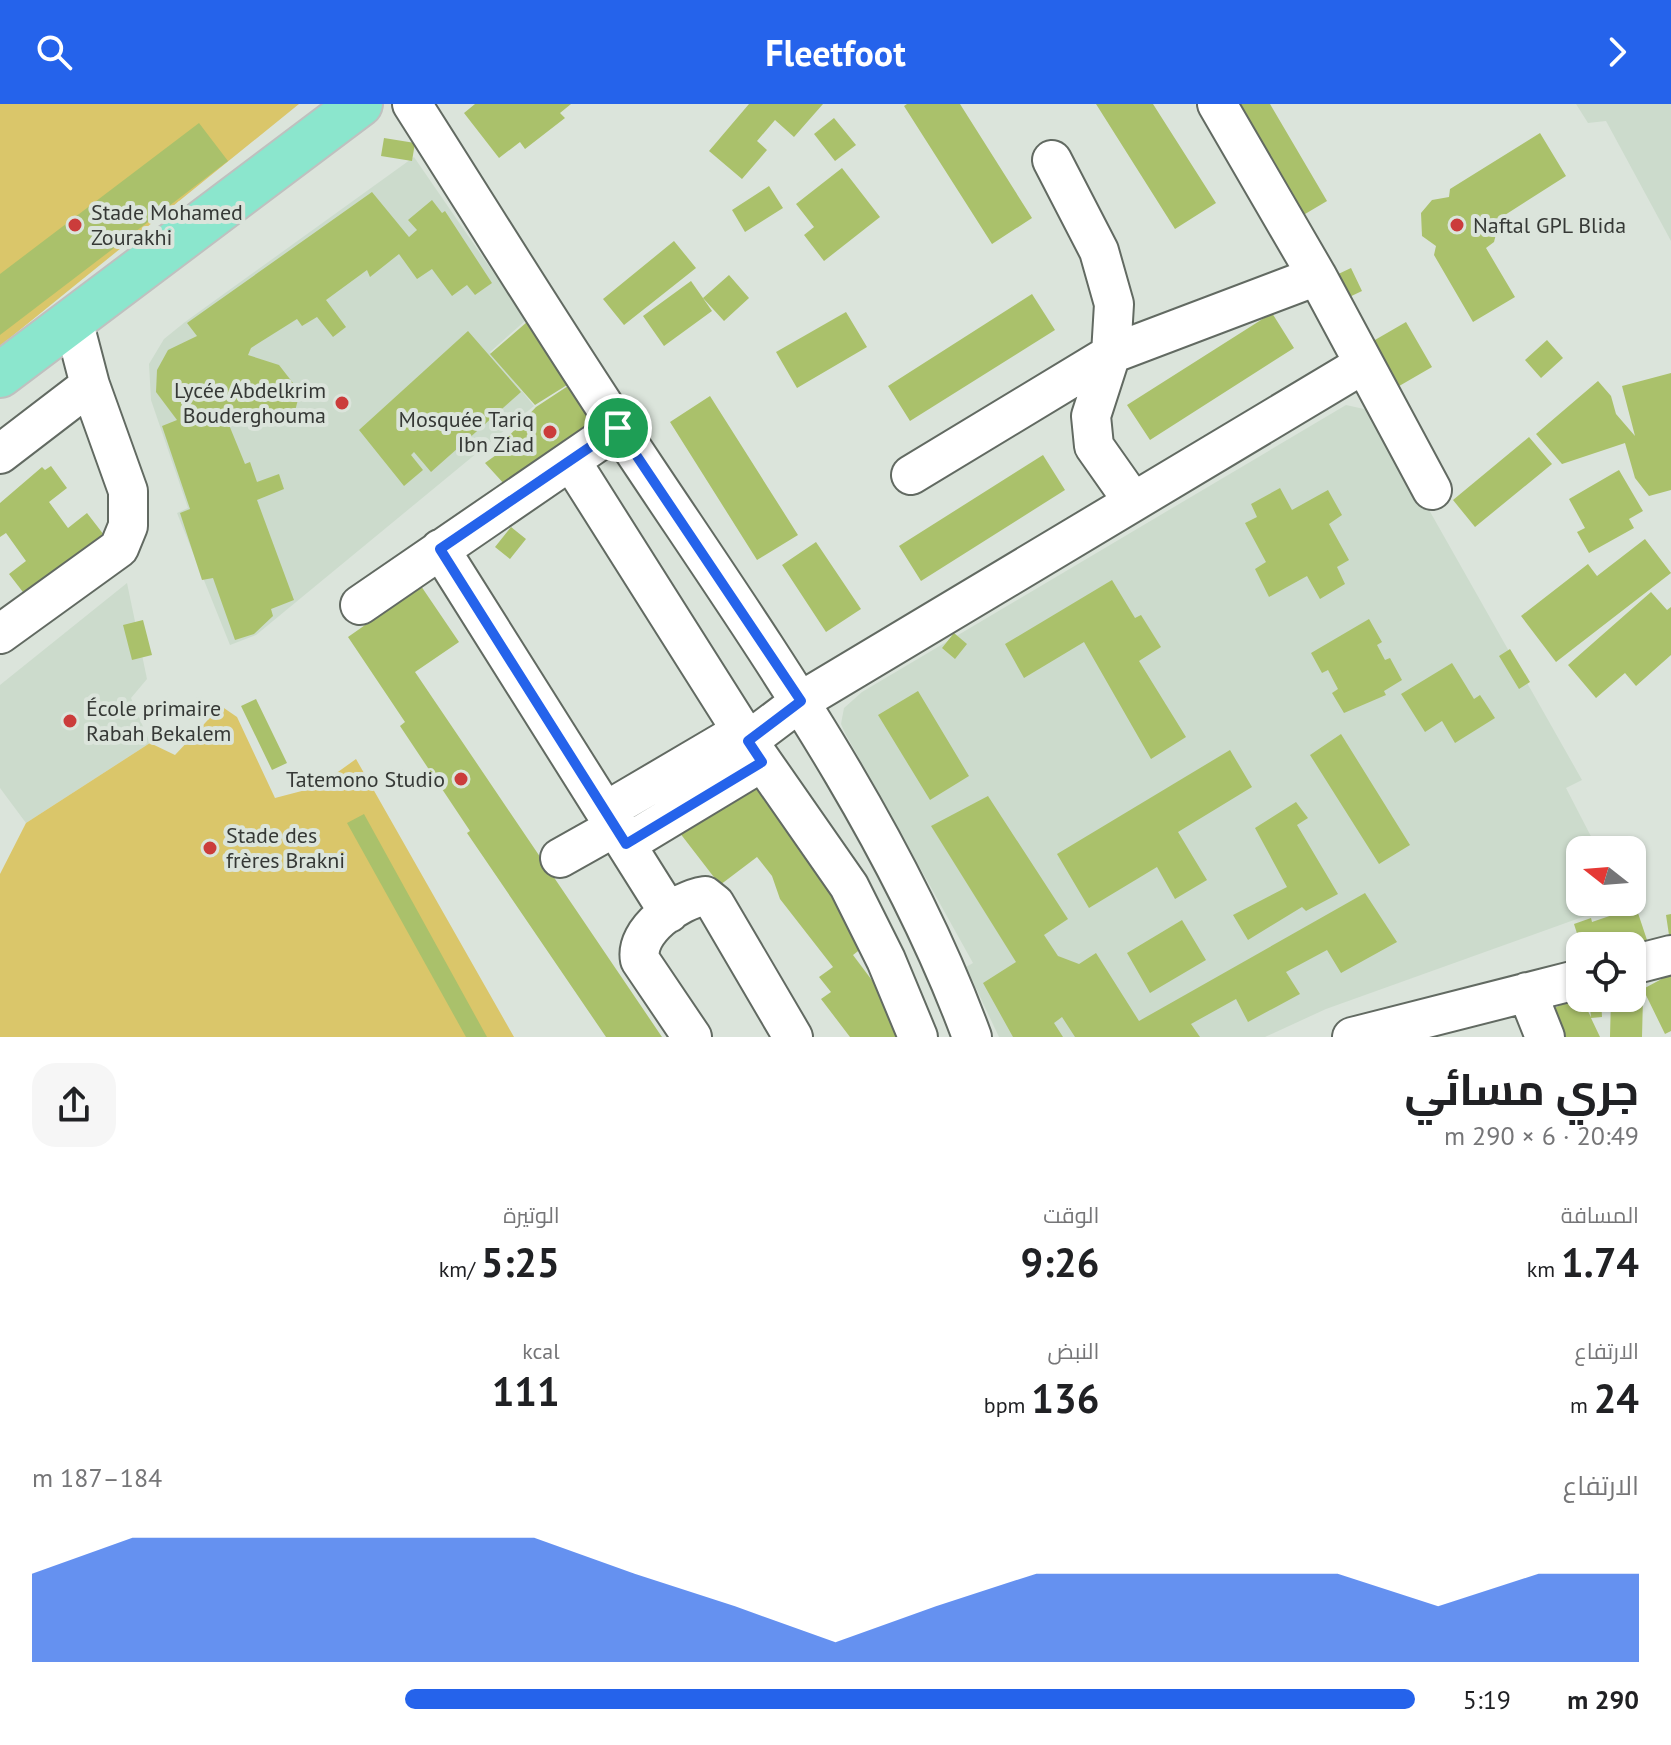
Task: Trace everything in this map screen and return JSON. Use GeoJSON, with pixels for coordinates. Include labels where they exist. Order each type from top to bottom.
{"type":"FeatureCollection","features":[{"type":"Feature","properties":{"kind":"main road"},"geometry":{"type":"LineString","coordinates":[[0,375],[360,104]]}},
{"type":"Feature","properties":{"kind":"street"},"geometry":{"type":"LineString","coordinates":[[412,104],[618,428],[801,701],[909,896],[972,1037]]}},
{"type":"Feature","properties":{"kind":"street"},"geometry":{"type":"LineString","coordinates":[[1217,104],[1317,276],[1362,365],[1432,490]]}},
{"type":"Feature","properties":{"kind":"street"},"geometry":{"type":"LineString","coordinates":[[1052,160],[1099,251],[1114,304],[1111,354],[1091,416],[1094,446],[1132,500]]}},
{"type":"Feature","properties":{"kind":"street"},"geometry":{"type":"LineString","coordinates":[[911,475],[1111,354],[1317,276]]}},
{"type":"Feature","properties":{"kind":"street"},"geometry":{"type":"LineString","coordinates":[[0,634],[119,548],[128,526],[128,491],[90,385],[73,320]]}},
{"type":"Feature","properties":{"kind":"street"},"geometry":{"type":"LineString","coordinates":[[560,858],[751,744],[801,701],[1362,365]]}},
{"type":"Feature","properties":{"kind":"street"},"geometry":{"type":"LineString","coordinates":[[0,454],[90,385]]}},
{"type":"Feature","properties":{"kind":"street"},"geometry":{"type":"LineString","coordinates":[[360,605],[618,428]]}},
{"type":"Feature","properties":{"kind":"street"},"geometry":{"type":"LineString","coordinates":[[571,461],[751,744],[849,886],[886,960],[918,1037]]}},
{"type":"Feature","properties":{"kind":"street"},"geometry":{"type":"LineString","coordinates":[[440,549],[669,913]]}},
{"type":"Feature","properties":{"kind":"street"},"geometry":{"type":"LineString","coordinates":[[692,1037],[640,960],[638,951],[641,941],[669,913],[692,898],[705,896],[715,904],[793,1037]]}},
{"type":"Feature","properties":{"kind":"street"},"geometry":{"type":"LineString","coordinates":[[1646,961],[1671,955]]}},
{"type":"Feature","properties":{"kind":"street"},"geometry":{"type":"LineString","coordinates":[[1362,1036],[1566,982]]}},
{"type":"Feature","properties":{"kind":"street"},"geometry":{"type":"LineString","coordinates":[[1527,992],[1545,1037]]}},
{"type":"Feature","properties":{"kind":"shaded area","name":"Stade Mohamed Zourakhi"},"geometry":{"type":"Polygon","coordinates":[[[0,104],[299,104],[0,346],[0,104]]]}},
{"type":"Feature","properties":{"kind":"shaded area"},"geometry":{"type":"Polygon","coordinates":[[[1576,104],[1671,104],[1671,241],[1606,121],[1588,123],[1576,104]]]}},
{"type":"Feature","properties":{"kind":"shaded area","name":"Lycée Abdelkrim Bouderghouma"},"geometry":{"type":"Polygon","coordinates":[[[414,157],[526,320],[490,352],[534,406],[256,635],[230,645],[177,513],[188,508],[151,400],[149,364],[164,339],[185,322],[414,157]]]}},
{"type":"Feature","properties":{"kind":"shaded area"},"geometry":{"type":"Polygon","coordinates":[[[1346,405],[1373,411],[1582,780],[1566,788],[1591,836],[1566,836],[1566,916],[1585,916],[1326,1009],[1265,1037],[999,1037],[966,967],[973,963],[841,724],[844,708],[862,692],[1346,405]]]}},
{"type":"Feature","properties":{"kind":"shaded area","name":"École primaire Rabah Bekalem"},"geometry":{"type":"Polygon","coordinates":[[[127,583],[147,679],[131,698],[150,743],[26,823],[0,788],[0,685],[127,583]]]}},
{"type":"Feature","properties":{"kind":"shaded area","name":"Stade des frères Brakni"},"geometry":{"type":"Polygon","coordinates":[[[221,706],[237,717],[275,798],[317,787],[356,759],[514,1037],[0,1037],[0,874],[26,823],[150,743],[175,755],[221,706]]]}},
{"type":"Feature","properties":{"kind":"building"},"geometry":{"type":"Polygon","coordinates":[[[475,104],[571,104],[560,113],[565,118],[525,149],[520,142],[499,158],[464,113],[475,104]]]}},
{"type":"Feature","properties":{"kind":"building"},"geometry":{"type":"Polygon","coordinates":[[[749,104],[823,104],[794,137],[775,120],[757,141],[767,150],[742,179],[709,151],[749,104]]]}},
{"type":"Feature","properties":{"kind":"building"},"geometry":{"type":"Polygon","coordinates":[[[960,104],[1032,218],[992,244],[904,106],[960,104]]]}},
{"type":"Feature","properties":{"kind":"building"},"geometry":{"type":"Polygon","coordinates":[[[1096,104],[1153,104],[1216,203],[1175,229],[1096,104]]]}},
{"type":"Feature","properties":{"kind":"building"},"geometry":{"type":"Polygon","coordinates":[[[1233,104],[1270,104],[1327,201],[1300,217],[1233,104]]]}},
{"type":"Feature","properties":{"kind":"building"},"geometry":{"type":"Polygon","coordinates":[[[834,118],[856,145],[835,161],[814,134],[834,118]]]}},
{"type":"Feature","properties":{"kind":"building"},"geometry":{"type":"Polygon","coordinates":[[[199,123],[228,161],[0,335],[0,274],[199,123]]]}},
{"type":"Feature","properties":{"kind":"building","name":"Naftal GPL Blida"},"geometry":{"type":"Polygon","coordinates":[[[1540,133],[1566,176],[1494,222],[1497,230],[1494,242],[1486,248],[1515,297],[1473,322],[1434,255],[1436,246],[1422,236],[1421,213],[1432,200],[1449,197],[1450,189],[1540,133]]]}},
{"type":"Feature","properties":{"kind":"building"},"geometry":{"type":"Polygon","coordinates":[[[384,138],[415,143],[412,161],[381,156],[384,138]]]}},
{"type":"Feature","properties":{"kind":"building"},"geometry":{"type":"Polygon","coordinates":[[[842,168],[880,217],[824,261],[804,235],[814,227],[796,204],[842,168]]]}},
{"type":"Feature","properties":{"kind":"building"},"geometry":{"type":"Polygon","coordinates":[[[769,186],[783,208],[745,232],[732,210],[769,186]]]}},
{"type":"Feature","properties":{"kind":"building"},"geometry":{"type":"Polygon","coordinates":[[[372,192],[409,237],[417,230],[408,220],[432,200],[442,213],[445,211],[492,283],[475,295],[467,285],[452,296],[432,269],[417,279],[399,254],[370,277],[367,270],[326,300],[346,327],[333,337],[317,317],[302,326],[297,319],[251,348],[248,355],[279,365],[300,392],[295,411],[262,422],[230,411],[227,420],[245,464],[250,462],[257,482],[279,474],[284,489],[257,500],[294,600],[271,609],[273,616],[254,634],[235,640],[213,578],[202,580],[180,513],[190,509],[162,426],[177,420],[156,392],[157,370],[168,350],[197,336],[187,323],[372,192]]]}},
{"type":"Feature","properties":{"kind":"building"},"geometry":{"type":"Polygon","coordinates":[[[674,241],[696,268],[624,325],[603,299],[674,241]]]}},
{"type":"Feature","properties":{"kind":"building"},"geometry":{"type":"Polygon","coordinates":[[[1351,268],[1362,291],[1343,300],[1332,277],[1351,268]]]}},
{"type":"Feature","properties":{"kind":"building"},"geometry":{"type":"Polygon","coordinates":[[[729,275],[749,298],[724,321],[703,298],[729,275]]]}},
{"type":"Feature","properties":{"kind":"building"},"geometry":{"type":"Polygon","coordinates":[[[691,281],[712,311],[664,346],[643,316],[691,281]]]}},
{"type":"Feature","properties":{"kind":"building"},"geometry":{"type":"Polygon","coordinates":[[[1032,294],[1055,330],[910,421],[888,386],[1032,294]]]}},
{"type":"Feature","properties":{"kind":"building"},"geometry":{"type":"Polygon","coordinates":[[[846,312],[867,347],[797,388],[776,352],[846,312]]]}},
{"type":"Feature","properties":{"kind":"building"},"geometry":{"type":"Polygon","coordinates":[[[1272,313],[1294,348],[1150,440],[1127,405],[1272,313]]]}},
{"type":"Feature","properties":{"kind":"building"},"geometry":{"type":"Polygon","coordinates":[[[527,322],[567,385],[535,405],[490,354],[527,322]]]}},
{"type":"Feature","properties":{"kind":"building"},"geometry":{"type":"Polygon","coordinates":[[[1406,322],[1432,367],[1394,389],[1368,344],[1406,322]]]}},
{"type":"Feature","properties":{"kind":"building"},"geometry":{"type":"Polygon","coordinates":[[[468,331],[521,392],[431,472],[414,452],[411,455],[423,470],[404,486],[359,430],[468,331]]]}},
{"type":"Feature","properties":{"kind":"building"},"geometry":{"type":"Polygon","coordinates":[[[1547,340],[1563,358],[1541,378],[1525,360],[1547,340]]]}},
{"type":"Feature","properties":{"kind":"building"},"geometry":{"type":"Polygon","coordinates":[[[1671,373],[1671,490],[1649,496],[1635,478],[1625,443],[1562,464],[1536,434],[1598,381],[1611,396],[1616,414],[1635,436],[1622,386],[1671,373]]]}},
{"type":"Feature","properties":{"kind":"building","name":"Mosquée Tariq Ibn Ziad"},"geometry":{"type":"Polygon","coordinates":[[[568,386],[594,426],[506,486],[485,463],[503,450],[508,437],[536,407],[568,386]]]}},
{"type":"Feature","properties":{"kind":"building"},"geometry":{"type":"Polygon","coordinates":[[[710,396],[798,535],[757,560],[670,422],[710,396]]]}},
{"type":"Feature","properties":{"kind":"building"},"geometry":{"type":"Polygon","coordinates":[[[1529,437],[1552,464],[1475,527],[1453,500],[1529,437]]]}},
{"type":"Feature","properties":{"kind":"building"},"geometry":{"type":"Polygon","coordinates":[[[1043,455],[1065,490],[921,581],[899,546],[1043,455]]]}},
{"type":"Feature","properties":{"kind":"building"},"geometry":{"type":"Polygon","coordinates":[[[51,466],[67,488],[49,502],[68,528],[87,513],[104,535],[99,538],[101,542],[26,596],[9,574],[26,561],[6,533],[0,537],[0,503],[42,467],[45,470],[51,466]]]}},
{"type":"Feature","properties":{"kind":"building"},"geometry":{"type":"Polygon","coordinates":[[[1619,470],[1643,511],[1629,519],[1634,528],[1589,553],[1577,532],[1585,528],[1569,499],[1619,470]]]}},
{"type":"Feature","properties":{"kind":"building"},"geometry":{"type":"Polygon","coordinates":[[[1280,488],[1292,510],[1328,490],[1342,515],[1329,524],[1349,560],[1337,567],[1345,584],[1320,599],[1307,576],[1269,597],[1255,569],[1266,562],[1245,523],[1257,517],[1251,504],[1280,488]]]}},
{"type":"Feature","properties":{"kind":"building"},"geometry":{"type":"Polygon","coordinates":[[[511,527],[526,539],[510,559],[495,547],[511,527]]]}},
{"type":"Feature","properties":{"kind":"building"},"geometry":{"type":"Polygon","coordinates":[[[1645,539],[1671,573],[1556,662],[1521,616],[1588,564],[1597,576],[1645,539]]]}},
{"type":"Feature","properties":{"kind":"building"},"geometry":{"type":"Polygon","coordinates":[[[816,542],[861,609],[826,632],[782,565],[816,542]]]}},
{"type":"Feature","properties":{"kind":"building"},"geometry":{"type":"Polygon","coordinates":[[[1112,580],[1135,618],[1141,615],[1161,647],[1139,661],[1186,737],[1151,759],[1084,642],[1024,678],[1005,644],[1112,580]]]}},
{"type":"Feature","properties":{"kind":"building","name":"Tatemono Studio"},"geometry":{"type":"Polygon","coordinates":[[[421,586],[459,642],[415,672],[662,1037],[606,1037],[467,833],[470,831],[400,726],[405,722],[348,637],[421,586]]]}},
{"type":"Feature","properties":{"kind":"building"},"geometry":{"type":"Polygon","coordinates":[[[1651,592],[1667,610],[1671,607],[1671,655],[1636,686],[1625,673],[1596,698],[1568,665],[1651,592]]]}},
{"type":"Feature","properties":{"kind":"building"},"geometry":{"type":"Polygon","coordinates":[[[1369,619],[1382,642],[1377,645],[1385,660],[1390,658],[1402,680],[1384,691],[1386,695],[1344,713],[1332,693],[1338,689],[1328,670],[1322,673],[1311,653],[1369,619]]]}},
{"type":"Feature","properties":{"kind":"building"},"geometry":{"type":"Polygon","coordinates":[[[143,620],[152,655],[132,660],[123,625],[143,620]]]}},
{"type":"Feature","properties":{"kind":"building"},"geometry":{"type":"Polygon","coordinates":[[[954,633],[967,644],[955,659],[942,648],[954,633]]]}},
{"type":"Feature","properties":{"kind":"building"},"geometry":{"type":"Polygon","coordinates":[[[1510,649],[1530,682],[1519,689],[1499,656],[1510,649]]]}},
{"type":"Feature","properties":{"kind":"building"},"geometry":{"type":"Polygon","coordinates":[[[1452,663],[1474,699],[1480,695],[1495,718],[1455,743],[1442,721],[1425,732],[1401,694],[1452,663]]]}},
{"type":"Feature","properties":{"kind":"building"},"geometry":{"type":"Polygon","coordinates":[[[918,691],[969,776],[930,800],[878,715],[918,691]]]}},
{"type":"Feature","properties":{"kind":"building"},"geometry":{"type":"Polygon","coordinates":[[[256,699],[287,763],[272,770],[241,706],[256,699]]]}},
{"type":"Feature","properties":{"kind":"building"},"geometry":{"type":"Polygon","coordinates":[[[1341,734],[1410,845],[1379,864],[1310,755],[1341,734]]]}},
{"type":"Feature","properties":{"kind":"building"},"geometry":{"type":"Polygon","coordinates":[[[1230,750],[1252,787],[1178,832],[1207,880],[1175,899],[1157,867],[1089,908],[1057,854],[1230,750]]]}},
{"type":"Feature","properties":{"kind":"building"},"geometry":{"type":"Polygon","coordinates":[[[752,782],[845,902],[862,948],[853,955],[895,1011],[905,1037],[850,1037],[821,999],[831,992],[819,977],[833,967],[780,899],[772,876],[757,857],[720,885],[676,828],[752,782]]]}},
{"type":"Feature","properties":{"kind":"building"},"geometry":{"type":"Polygon","coordinates":[[[988,796],[1068,919],[1044,935],[1058,956],[1079,964],[1096,953],[1139,1021],[1365,893],[1397,942],[1341,973],[1327,950],[1286,972],[1300,994],[1248,1022],[1236,999],[1191,1024],[1200,1037],[1075,1037],[1062,1017],[1054,1023],[1063,1037],[1013,1037],[983,983],[1016,962],[931,826],[988,796]]]}},
{"type":"Feature","properties":{"kind":"building"},"geometry":{"type":"Polygon","coordinates":[[[1296,802],[1308,818],[1297,825],[1338,894],[1306,911],[1302,907],[1248,940],[1233,915],[1287,887],[1255,828],[1296,802]]]}},
{"type":"Feature","properties":{"kind":"building"},"geometry":{"type":"Polygon","coordinates":[[[364,814],[487,1037],[466,1037],[347,823],[364,814]]]}},
{"type":"Feature","properties":{"kind":"building"},"geometry":{"type":"Polygon","coordinates":[[[1671,914],[1671,935],[1669,935],[1666,915],[1671,914]]]}},
{"type":"Feature","properties":{"kind":"building"},"geometry":{"type":"Polygon","coordinates":[[[1610,916],[1639,916],[1644,932],[1577,932],[1574,924],[1591,918],[1592,922],[1610,916]]]}},
{"type":"Feature","properties":{"kind":"building"},"geometry":{"type":"Polygon","coordinates":[[[1182,920],[1206,960],[1150,993],[1127,953],[1182,920]]]}},
{"type":"Feature","properties":{"kind":"building"},"geometry":{"type":"Polygon","coordinates":[[[1671,974],[1671,1031],[1665,1034],[1646,995],[1646,987],[1671,974]]]}},
{"type":"Feature","properties":{"kind":"building"},"geometry":{"type":"Polygon","coordinates":[[[1566,1003],[1566,1012],[1588,1012],[1591,1017],[1590,1012],[1602,1012],[1602,1017],[1591,1018],[1600,1037],[1561,1037],[1548,1011],[1566,1003]]]}},
{"type":"Feature","properties":{"kind":"building"},"geometry":{"type":"Polygon","coordinates":[[[1611,1012],[1643,1012],[1642,1037],[1610,1037],[1611,1012]]]}},
{"type":"Feature","properties":{"kind":"place","name":"Stade Mohamed Zourakhi"},"geometry":{"type":"Point","coordinates":[75,225]}},
{"type":"Feature","properties":{"kind":"place","name":"Naftal GPL Blida"},"geometry":{"type":"Point","coordinates":[1457,225]}},
{"type":"Feature","properties":{"kind":"place","name":"Lycée Abdelkrim Bouderghouma"},"geometry":{"type":"Point","coordinates":[342,403]}},
{"type":"Feature","properties":{"kind":"place","name":"Mosquée Tariq Ibn Ziad"},"geometry":{"type":"Point","coordinates":[550,432]}},
{"type":"Feature","properties":{"kind":"place","name":"École primaire Rabah Bekalem"},"geometry":{"type":"Point","coordinates":[70,721]}},
{"type":"Feature","properties":{"kind":"place","name":"Tatemono Studio"},"geometry":{"type":"Point","coordinates":[461,779]}},
{"type":"Feature","properties":{"kind":"place","name":"Stade des frères Brakni"},"geometry":{"type":"Point","coordinates":[210,848]}},
{"type":"Feature","properties":{"kind":"route"},"geometry":{"type":"LineString","coordinates":[[618,428],[801,701],[748,741],[762,762],[626,844],[440,549],[618,428]]}}]}
